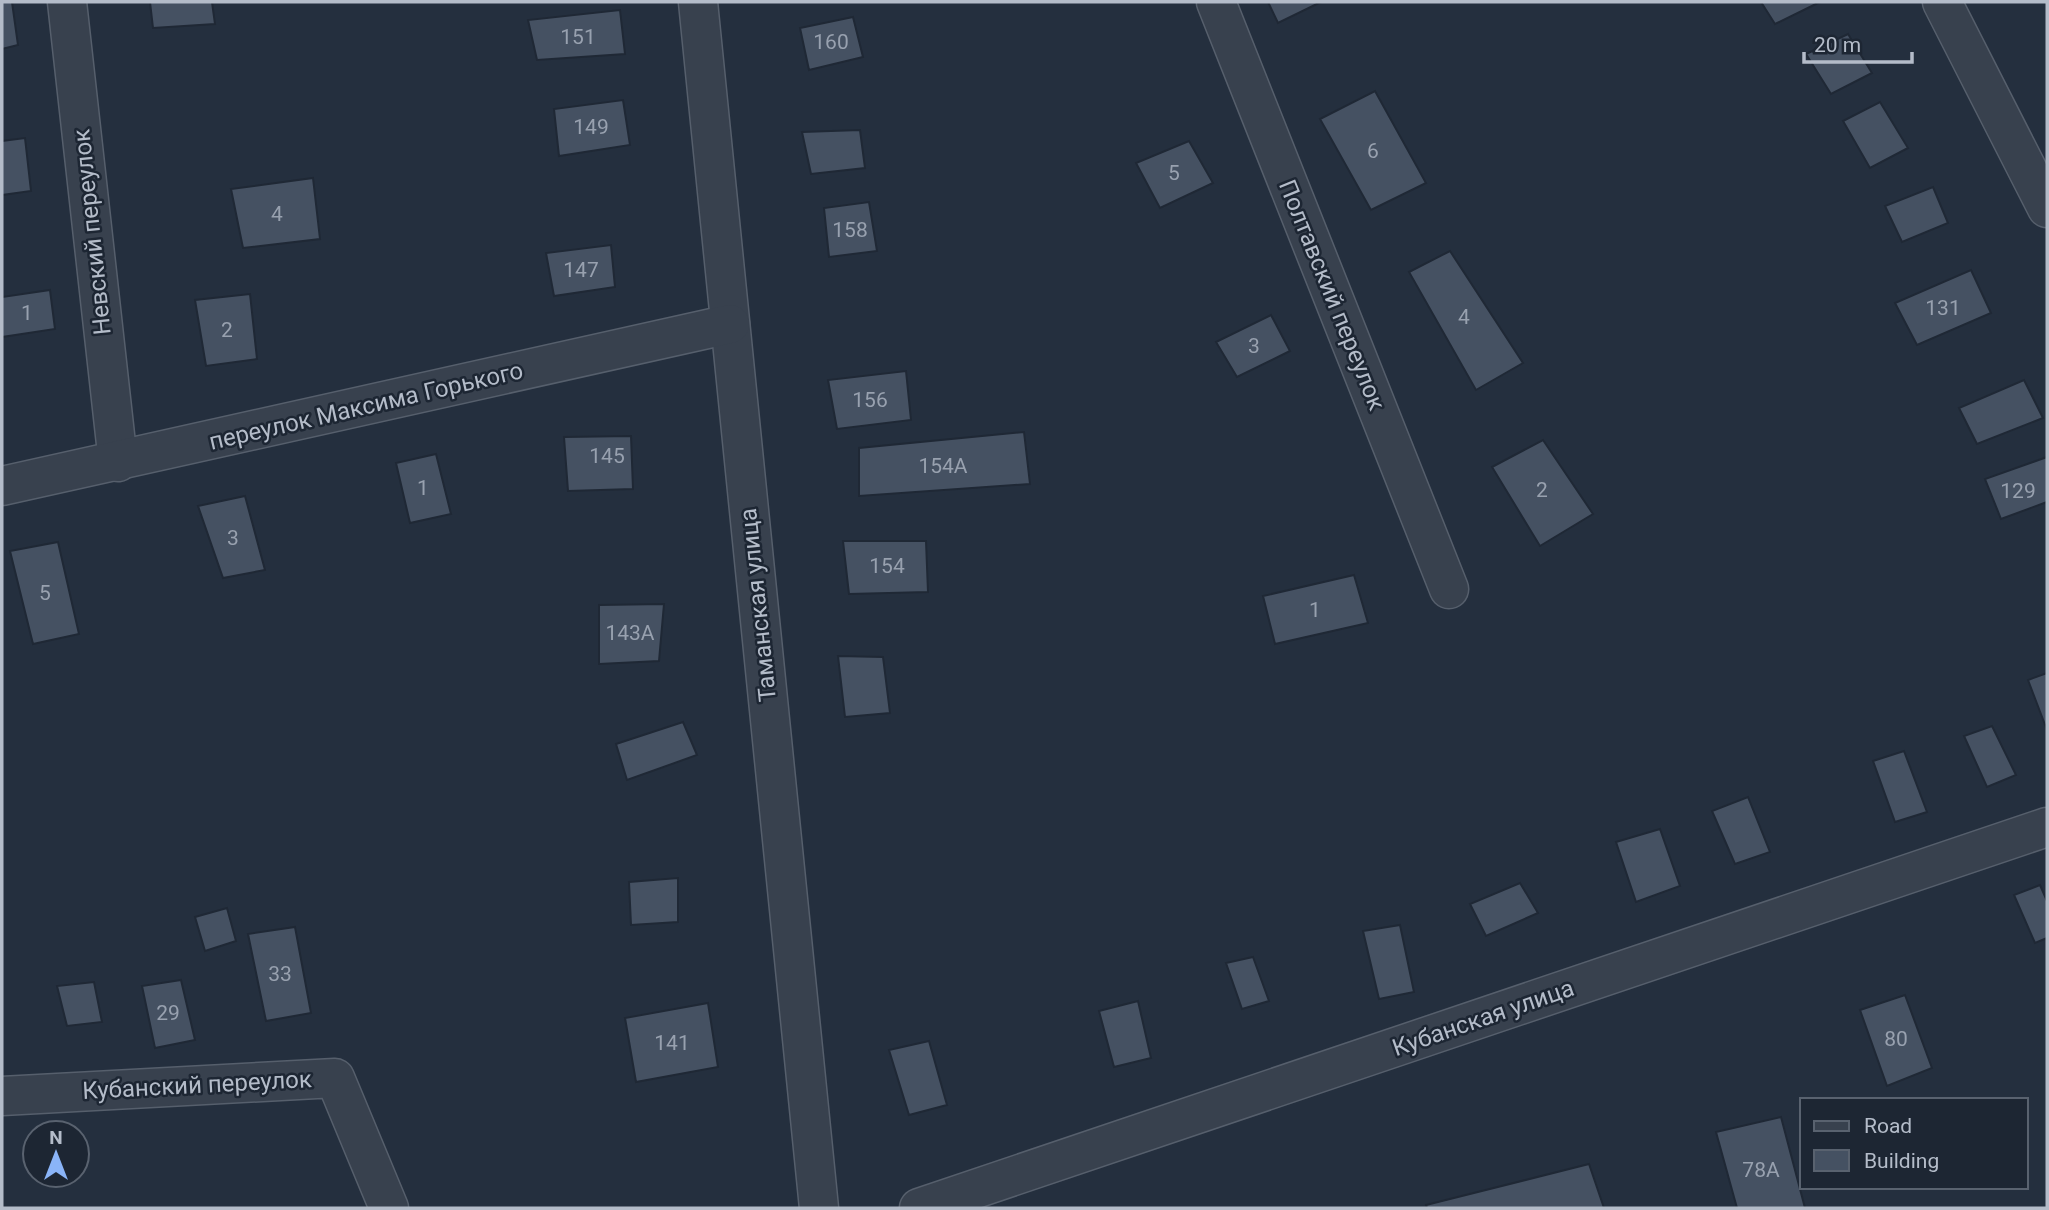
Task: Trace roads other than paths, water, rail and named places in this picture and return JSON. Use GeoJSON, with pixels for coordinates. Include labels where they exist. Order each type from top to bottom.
{"type":"FeatureCollection","features":[{"type":"Feature","properties":{"kind":"street","name":"Невский переулок"},"geometry":{"type":"LineString","coordinates":[[67,2],[118,462]]}},
{"type":"Feature","properties":{"kind":"street","name":"Таманская улица"},"geometry":{"type":"LineString","coordinates":[[698,2],[819,1208]]}},
{"type":"Feature","properties":{"kind":"street","name":"Полтавский переулок"},"geometry":{"type":"LineString","coordinates":[[1216,2],[1449,589]]}},
{"type":"Feature","properties":{"kind":"street"},"geometry":{"type":"LineString","coordinates":[[1942,2],[2047,208]]}},
{"type":"Feature","properties":{"kind":"street","name":"переулок Максима Горького"},"geometry":{"type":"LineString","coordinates":[[2,486],[730,324]]}},
{"type":"Feature","properties":{"kind":"street","name":"Кубанская улица"},"geometry":{"type":"LineString","coordinates":[[919,1208],[2047,827]]}},
{"type":"Feature","properties":{"kind":"street","name":"Кубанский переулок"},"geometry":{"type":"LineString","coordinates":[[2,1096],[335,1078],[389,1208]]}}]}
